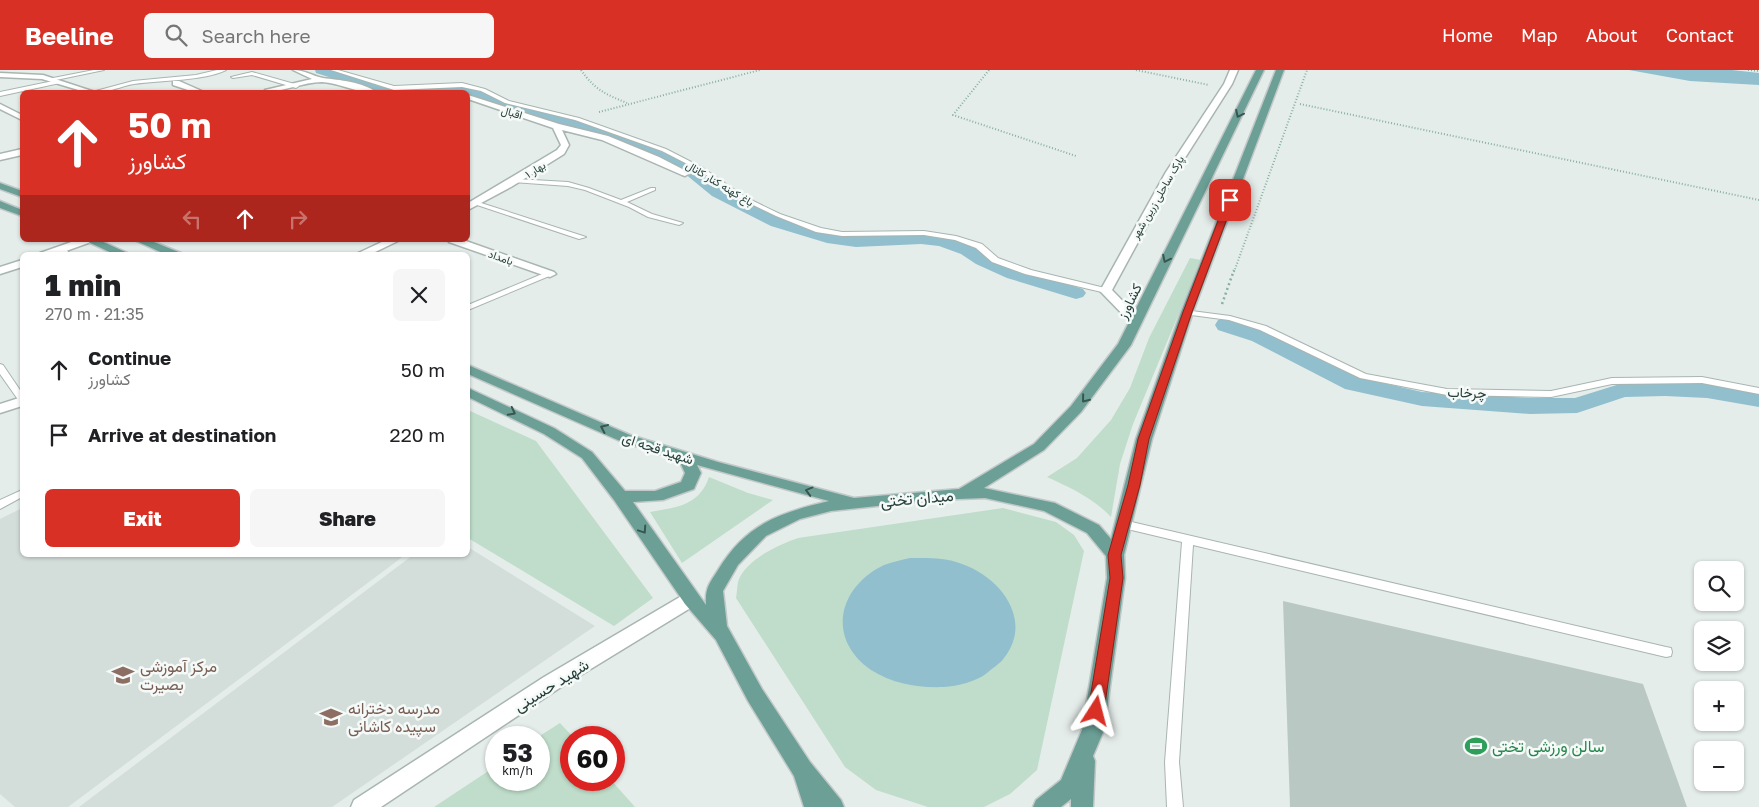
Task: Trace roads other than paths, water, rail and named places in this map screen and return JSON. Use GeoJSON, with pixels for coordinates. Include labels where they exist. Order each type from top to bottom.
{"type":"FeatureCollection","features":[{"type":"Feature","properties":{"kind":"main road","name":"کشاورز"},"geometry":{"type":"LineString","coordinates":[[963,494],[1039,447],[1099,381],[1124,345],[1260,70]]}},
{"type":"Feature","properties":{"kind":"main road"},"geometry":{"type":"LineString","coordinates":[[1044,807],[1070,787],[1093,730],[1116,578],[1115,555],[1144,439],[1188,312],[1280,70]]}},
{"type":"Feature","properties":{"kind":"main road"},"geometry":{"type":"LineString","coordinates":[[0,186],[20,193]]}},
{"type":"Feature","properties":{"kind":"main road"},"geometry":{"type":"LineString","coordinates":[[0,204],[20,213]]}},
{"type":"Feature","properties":{"kind":"main road"},"geometry":{"type":"LineString","coordinates":[[93,242],[118,252]]}},
{"type":"Feature","properties":{"kind":"main road"},"geometry":{"type":"LineString","coordinates":[[144,242],[169,252]]}},
{"type":"Feature","properties":{"kind":"main road","name":"شهید قجه ای"},"geometry":{"type":"LineString","coordinates":[[470,370],[625,438],[686,457],[857,503]]}},
{"type":"Feature","properties":{"kind":"main road"},"geometry":{"type":"LineString","coordinates":[[470,393],[549,431],[587,455],[620,496],[691,599],[728,645]]}},
{"type":"Feature","properties":{"kind":"main road"},"geometry":{"type":"LineString","coordinates":[[620,496],[646,498],[669,495],[688,485],[693,473],[686,457]]}},
{"type":"Feature","properties":{"kind":"main road","name":"میدان تختی"},"geometry":{"type":"LineString","coordinates":[[833,807],[802,769],[755,696],[718,626],[714,591],[732,561],[760,532],[795,515],[832,506],[933,495],[985,494],[1049,507],[1093,529],[1115,555]]}},
{"type":"Feature","properties":{"kind":"main road"},"geometry":{"type":"LineString","coordinates":[[1082,807],[1084,751]]}},
{"type":"Feature","properties":{"kind":"main road"},"geometry":{"type":"LineString","coordinates":[[802,769],[815,807]]}},
{"type":"Feature","properties":{"kind":"street"},"geometry":{"type":"LineString","coordinates":[[297,70],[320,80]]}},
{"type":"Feature","properties":{"kind":"street","name":"پارک ساحلی زرین شهر"},"geometry":{"type":"LineString","coordinates":[[1106,291],[1170,172],[1228,84],[1234,70]]}},
{"type":"Feature","properties":{"kind":"street"},"geometry":{"type":"LineString","coordinates":[[0,75],[43,76],[85,90]]}},
{"type":"Feature","properties":{"kind":"street"},"geometry":{"type":"LineString","coordinates":[[277,90],[320,80],[336,81],[365,90]]}},
{"type":"Feature","properties":{"kind":"street"},"geometry":{"type":"LineString","coordinates":[[176,83],[195,90]]}},
{"type":"Feature","properties":{"kind":"street","name":"اقبال"},"geometry":{"type":"LineString","coordinates":[[470,98],[556,126],[604,138],[685,173]]}},
{"type":"Feature","properties":{"kind":"street"},"geometry":{"type":"LineString","coordinates":[[0,106],[20,117]]}},
{"type":"Feature","properties":{"kind":"street"},"geometry":{"type":"LineString","coordinates":[[556,126],[574,118]]}},
{"type":"Feature","properties":{"kind":"street","name":"بهار ۱"},"geometry":{"type":"LineString","coordinates":[[472,205],[516,181],[561,152],[565,145],[556,126]]}},
{"type":"Feature","properties":{"kind":"street"},"geometry":{"type":"LineString","coordinates":[[0,157],[20,152]]}},
{"type":"Feature","properties":{"kind":"street"},"geometry":{"type":"LineString","coordinates":[[668,165],[684,160]]}},
{"type":"Feature","properties":{"kind":"street"},"geometry":{"type":"LineString","coordinates":[[64,252],[84,242]]}},
{"type":"Feature","properties":{"kind":"street"},"geometry":{"type":"LineString","coordinates":[[367,252],[390,242]]}},
{"type":"Feature","properties":{"kind":"street","name":"بامداد"},"geometry":{"type":"LineString","coordinates":[[459,242],[550,274]]}},
{"type":"Feature","properties":{"kind":"street"},"geometry":{"type":"LineString","coordinates":[[0,271],[20,264]]}},
{"type":"Feature","properties":{"kind":"street"},"geometry":{"type":"LineString","coordinates":[[1106,291],[1136,321]]}},
{"type":"Feature","properties":{"kind":"street"},"geometry":{"type":"LineString","coordinates":[[0,409],[20,401]]}},
{"type":"Feature","properties":{"kind":"street","name":"شهید حسینی"},"geometry":{"type":"LineString","coordinates":[[362,807],[551,683],[691,599]]}},
{"type":"Feature","properties":{"kind":"lane"},"geometry":{"type":"LineString","coordinates":[[0,94],[102,70]]}},
{"type":"Feature","properties":{"kind":"lane"},"geometry":{"type":"LineString","coordinates":[[105,90],[154,80],[196,76],[224,70]]}},
{"type":"Feature","properties":{"kind":"lane","name":"باغ کهنه کنار کانال"},"geometry":{"type":"LineString","coordinates":[[333,70],[394,88],[462,85],[483,90],[507,102],[574,118],[664,150],[701,169],[743,198],[778,216],[819,230],[842,234],[924,232],[956,238],[979,246],[995,260],[1020,269],[1106,291]]}},
{"type":"Feature","properties":{"kind":"lane"},"geometry":{"type":"LineString","coordinates":[[154,80],[162,75],[161,73]]}},
{"type":"Feature","properties":{"kind":"lane"},"geometry":{"type":"LineString","coordinates":[[233,77],[252,73],[296,86]]}},
{"type":"Feature","properties":{"kind":"lane"},"geometry":{"type":"LineString","coordinates":[[516,181],[568,184],[622,202],[650,216],[679,223]]}},
{"type":"Feature","properties":{"kind":"lane"},"geometry":{"type":"LineString","coordinates":[[622,202],[653,189]]}},
{"type":"Feature","properties":{"kind":"lane"},"geometry":{"type":"LineString","coordinates":[[472,205],[582,237]]}},
{"type":"Feature","properties":{"kind":"lane"},"geometry":{"type":"LineString","coordinates":[[470,307],[550,274]]}},
{"type":"Feature","properties":{"kind":"lane","name":"چرخاب"},"geometry":{"type":"LineString","coordinates":[[1188,312],[1218,316],[1263,328],[1363,376],[1447,392],[1551,394],[1612,381],[1693,380],[1759,391]]}},
{"type":"Feature","properties":{"kind":"lane"},"geometry":{"type":"LineString","coordinates":[[0,367],[20,397]]}},
{"type":"Feature","properties":{"kind":"lane"},"geometry":{"type":"LineString","coordinates":[[0,505],[20,494]]}},
{"type":"Feature","properties":{"kind":"lane"},"geometry":{"type":"LineString","coordinates":[[1123,524],[1666,652]]}},
{"type":"Feature","properties":{"kind":"lane"},"geometry":{"type":"LineString","coordinates":[[1175,807],[1172,762],[1188,539]]}},
{"type":"Feature","properties":{"kind":"water"},"geometry":{"type":"Polygon","coordinates":[[[1629,70],[1732,70],[1759,73],[1759,85],[1690,81],[1629,70]]]}},
{"type":"Feature","properties":{"kind":"water"},"geometry":{"type":"Polygon","coordinates":[[[910,558],[943,559],[976,570],[1000,589],[1009,602],[1014,615],[1015,629],[1012,644],[1002,660],[983,676],[966,683],[949,686],[925,687],[897,682],[871,670],[857,657],[848,644],[843,629],[843,614],[856,586],[868,575],[884,565],[910,558]]]}},
{"type":"Feature","properties":{"kind":"waterway"},"geometry":{"type":"LineString","coordinates":[[321,70],[382,90]]}},
{"type":"Feature","properties":{"kind":"waterway"},"geometry":{"type":"LineString","coordinates":[[382,90],[455,87],[467,90]]}},
{"type":"Feature","properties":{"kind":"waterway"},"geometry":{"type":"LineString","coordinates":[[470,91],[516,109],[578,124],[634,145],[690,170],[718,192],[777,222],[827,237],[856,241],[921,238],[942,241],[968,250],[983,260],[1014,274],[1076,293]]}},
{"type":"Feature","properties":{"kind":"waterway"},"geometry":{"type":"LineString","coordinates":[[1226,325],[1260,336],[1354,384],[1422,399],[1530,406],[1577,405],[1623,390],[1665,389],[1707,391],[1759,400]]}},
{"type":"Feature","properties":{"kind":"place","name":"مرکز آموزشی بصیرت"},"geometry":{"type":"Point","coordinates":[123,675]}},
{"type":"Feature","properties":{"kind":"place","name":"مدرسه دخترانه سپیده کاشانی"},"geometry":{"type":"Point","coordinates":[331,717]}},
{"type":"Feature","properties":{"kind":"place","name":"سالن ورزشی تختی"},"geometry":{"type":"Point","coordinates":[1476,746]}}]}
